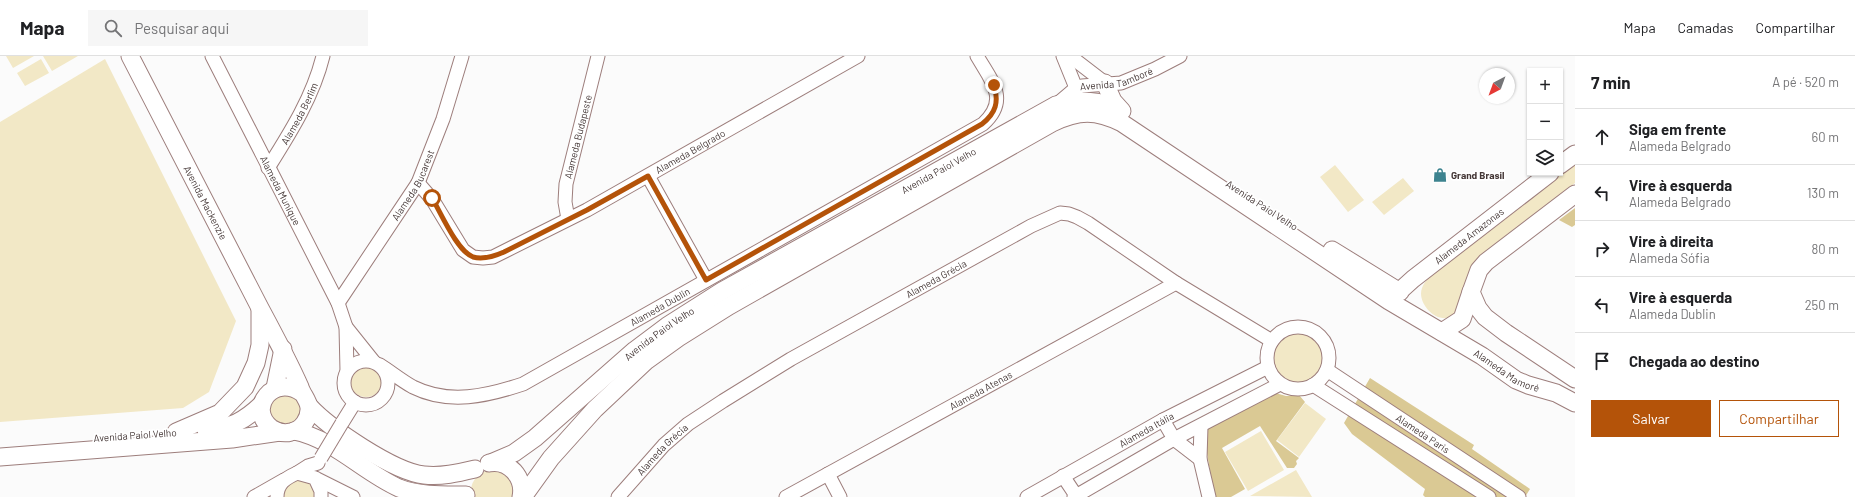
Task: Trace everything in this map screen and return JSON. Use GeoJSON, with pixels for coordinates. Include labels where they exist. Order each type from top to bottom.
{"type":"FeatureCollection","features":[{"type":"Feature","properties":{"kind":"main road","name":"Avenida Mackenzie"},"geometry":{"type":"LineString","coordinates":[[130,56],[260,308],[283,349],[305,399]]}},
{"type":"Feature","properties":{"kind":"main road"},"geometry":{"type":"LineString","coordinates":[[1105,83],[1113,101],[1123,111]]}},
{"type":"Feature","properties":{"kind":"main road","name":"Avenida Paiol Velho"},"geometry":{"type":"LineString","coordinates":[[0,446],[176,432],[195,432],[225,428],[249,417],[275,388],[289,386],[305,399],[326,422],[379,457],[407,471],[422,475],[437,476],[475,469],[484,464],[493,462],[514,453],[535,438],[635,350],[667,326],[722,291],[1056,105],[1076,100],[1091,101],[1109,105],[1123,111],[1395,296]]}},
{"type":"Feature","properties":{"kind":"main road","name":"Avenida Paiol Velho"},"geometry":{"type":"LineString","coordinates":[[522,497],[551,458],[595,409],[646,361],[678,338],[729,306],[1052,123],[1067,116],[1079,113],[1108,116],[1122,123],[1395,296]]}},
{"type":"Feature","properties":{"kind":"main road"},"geometry":{"type":"LineString","coordinates":[[1563,163],[1575,154]]}},
{"type":"Feature","properties":{"kind":"main road","name":"Alameda Amazonas"},"geometry":{"type":"LineString","coordinates":[[1395,296],[1413,279],[1546,176]]}},
{"type":"Feature","properties":{"kind":"main road"},"geometry":{"type":"LineString","coordinates":[[1442,332],[1462,319],[1479,270],[1486,262],[1575,194]]}},
{"type":"Feature","properties":{"kind":"main road"},"geometry":{"type":"LineString","coordinates":[[1417,317],[1412,302],[1413,295],[1426,270]]}},
{"type":"Feature","properties":{"kind":"main road"},"geometry":{"type":"LineString","coordinates":[[1471,292],[1478,308],[1485,317],[1506,333],[1575,379]]}},
{"type":"Feature","properties":{"kind":"main road","name":"Alameda Mamoré"},"geometry":{"type":"LineString","coordinates":[[1395,296],[1417,317],[1482,356],[1516,380],[1556,393],[1575,403]]}},
{"type":"Feature","properties":{"kind":"main road"},"geometry":{"type":"LineString","coordinates":[[176,432],[220,412],[245,387],[256,363],[260,345],[260,308]]}},
{"type":"Feature","properties":{"kind":"main road"},"geometry":{"type":"LineString","coordinates":[[275,388],[283,349]]}},
{"type":"Feature","properties":{"kind":"main road"},"geometry":{"type":"LineString","coordinates":[[287,432],[301,428],[306,421],[305,399]]}},
{"type":"Feature","properties":{"kind":"main road"},"geometry":{"type":"LineString","coordinates":[[262,404],[262,411],[267,424],[287,432],[310,436],[328,444],[387,482],[400,488],[416,492],[467,496],[466,485],[469,476],[475,469]]}},
{"type":"Feature","properties":{"kind":"main road","name":"Avenida Paiol Velho"},"geometry":{"type":"LineString","coordinates":[[0,457],[254,437],[287,432]]}},
{"type":"Feature","properties":{"kind":"main road","name":"Avenida Paiol Velho"},"geometry":{"type":"LineString","coordinates":[[493,462],[503,464],[511,468],[518,475],[521,484],[522,497]]}},
{"type":"Feature","properties":{"kind":"street","name":"Alameda Munique"},"geometry":{"type":"LineString","coordinates":[[212,56],[338,303],[346,327],[347,370]]}},
{"type":"Feature","properties":{"kind":"street","name":"Alameda Berlim"},"geometry":{"type":"LineString","coordinates":[[268,168],[294,127],[320,69],[323,56]]}},
{"type":"Feature","properties":{"kind":"street","name":"Alameda Bucarest"},"geometry":{"type":"LineString","coordinates":[[338,303],[418,183],[443,119],[462,56]]}},
{"type":"Feature","properties":{"kind":"street","name":"Alameda Budapeste"},"geometry":{"type":"LineString","coordinates":[[568,219],[566,184],[598,56]]}},
{"type":"Feature","properties":{"kind":"street","name":"Alameda Belgrado"},"geometry":{"type":"LineString","coordinates":[[418,183],[432,198],[463,250],[473,257],[493,257],[648,176],[858,56]]}},
{"type":"Feature","properties":{"kind":"street","name":"Alameda Dublin"},"geometry":{"type":"LineString","coordinates":[[377,364],[412,386],[444,396],[462,398],[495,394],[523,384],[982,124],[994,113],[997,104],[994,85],[977,56]]}},
{"type":"Feature","properties":{"kind":"street"},"geometry":{"type":"LineString","coordinates":[[1063,56],[1076,88]]}},
{"type":"Feature","properties":{"kind":"street"},"geometry":{"type":"LineString","coordinates":[[1070,56],[1105,83]]}},
{"type":"Feature","properties":{"kind":"street","name":"Avenida Tamboré"},"geometry":{"type":"LineString","coordinates":[[1056,105],[1076,88],[1090,84],[1121,83],[1131,80],[1180,56]]}},
{"type":"Feature","properties":{"kind":"street"},"geometry":{"type":"LineString","coordinates":[[648,176],[706,280]]}},
{"type":"Feature","properties":{"kind":"street","name":"Alameda Grécia"},"geometry":{"type":"LineString","coordinates":[[618,497],[664,445],[688,424],[723,401],[791,359],[1050,216],[1060,213],[1069,214],[1088,223],[1176,283],[1272,341]]}},
{"type":"Feature","properties":{"kind":"street","name":"Alameda Atenas"},"geometry":{"type":"LineString","coordinates":[[786,497],[1176,283]]}},
{"type":"Feature","properties":{"kind":"street","name":"Alameda Munique"},"geometry":{"type":"LineString","coordinates":[[346,327],[377,364]]}},
{"type":"Feature","properties":{"kind":"street"},"geometry":{"type":"LineString","coordinates":[[1292,328],[1308,329],[1322,338],[1326,345],[1329,357],[1327,370],[1319,381],[1313,385],[1300,389],[1286,387],[1280,384],[1268,367],[1268,354],[1272,341],[1277,335],[1292,328]]}},
{"type":"Feature","properties":{"kind":"street"},"geometry":{"type":"LineString","coordinates":[[382,399],[386,393],[388,385],[385,371],[377,364],[362,361],[351,366],[347,370],[344,377],[345,392],[355,402],[366,405],[378,402],[401,388],[412,386]]}},
{"type":"Feature","properties":{"kind":"street","name":"Alameda Itália"},"geometry":{"type":"LineString","coordinates":[[1026,497],[1163,420],[1268,367]]}},
{"type":"Feature","properties":{"kind":"street","name":"Alameda Paris"},"geometry":{"type":"LineString","coordinates":[[1327,370],[1519,497]]}},
{"type":"Feature","properties":{"kind":"street"},"geometry":{"type":"LineString","coordinates":[[1063,476],[1076,497],[1174,439],[1280,384]]}},
{"type":"Feature","properties":{"kind":"street","name":"Alameda Paris"},"geometry":{"type":"LineString","coordinates":[[1313,385],[1489,497]]}},
{"type":"Feature","properties":{"kind":"street"},"geometry":{"type":"LineString","coordinates":[[321,497],[321,491],[314,478],[320,461],[355,402]]}},
{"type":"Feature","properties":{"kind":"street"},"geometry":{"type":"LineString","coordinates":[[1163,420],[1174,439],[1200,459]]}},
{"type":"Feature","properties":{"kind":"street"},"geometry":{"type":"LineString","coordinates":[[1201,426],[1200,459],[1209,497]]}},
{"type":"Feature","properties":{"kind":"street"},"geometry":{"type":"LineString","coordinates":[[254,497],[308,466],[320,461]]}},
{"type":"Feature","properties":{"kind":"street"},"geometry":{"type":"LineString","coordinates":[[297,473],[314,478],[353,497]]}},
{"type":"Feature","properties":{"kind":"street"},"geometry":{"type":"LineString","coordinates":[[828,474],[840,497]]}},
{"type":"Feature","properties":{"kind":"street"},"geometry":{"type":"LineString","coordinates":[[277,497],[279,486],[284,480]]}},
{"type":"Feature","properties":{"kind":"shaded area"},"geometry":{"type":"Polygon","coordinates":[[[6,56],[34,56],[13,68],[6,56]]]}},
{"type":"Feature","properties":{"kind":"shaded area"},"geometry":{"type":"Polygon","coordinates":[[[43,56],[78,56],[52,71],[43,56]]]}},
{"type":"Feature","properties":{"kind":"shaded area"},"geometry":{"type":"Polygon","coordinates":[[[41,59],[49,73],[25,86],[17,73],[41,59]]]}},
{"type":"Feature","properties":{"kind":"shaded area"},"geometry":{"type":"Polygon","coordinates":[[[105,59],[236,321],[209,392],[183,408],[0,422],[0,122],[105,59]]]}},
{"type":"Feature","properties":{"kind":"shaded area"},"geometry":{"type":"Polygon","coordinates":[[[1575,163],[1575,183],[1474,265],[1458,313],[1447,318],[1441,318],[1431,313],[1424,304],[1421,293],[1425,283],[1437,268],[1558,176],[1563,176],[1563,172],[1575,163]]]}},
{"type":"Feature","properties":{"kind":"shaded area"},"geometry":{"type":"Polygon","coordinates":[[[1335,165],[1364,200],[1348,212],[1320,177],[1335,165]]]}},
{"type":"Feature","properties":{"kind":"shaded area"},"geometry":{"type":"Polygon","coordinates":[[[1403,178],[1414,191],[1384,215],[1372,202],[1403,178]]]}},
{"type":"Feature","properties":{"kind":"shaded area"},"geometry":{"type":"Polygon","coordinates":[[[1575,208],[1575,225],[1572,227],[1559,220],[1575,208]]]}},
{"type":"Feature","properties":{"kind":"shaded area"},"geometry":{"type":"Polygon","coordinates":[[[1298,333],[1308,335],[1316,340],[1321,348],[1323,358],[1321,368],[1316,376],[1308,381],[1298,383],[1288,381],[1280,376],[1275,368],[1273,358],[1275,348],[1280,340],[1288,335],[1298,333]]]}},
{"type":"Feature","properties":{"kind":"shaded area"},"geometry":{"type":"Polygon","coordinates":[[[363,363],[369,363],[373,364],[380,370],[383,380],[382,387],[376,394],[369,397],[363,397],[359,396],[352,390],[349,383],[349,377],[350,373],[356,366],[363,363]]]}},
{"type":"Feature","properties":{"kind":"shaded area"},"geometry":{"type":"Polygon","coordinates":[[[1370,378],[1474,445],[1472,449],[1530,489],[1525,497],[1425,497],[1423,495],[1425,489],[1352,434],[1344,423],[1370,378]]]}},
{"type":"Feature","properties":{"kind":"shaded area"},"geometry":{"type":"Polygon","coordinates":[[[285,390],[304,405],[299,424],[273,426],[266,404],[285,390]]]}},
{"type":"Feature","properties":{"kind":"shaded area"},"geometry":{"type":"Polygon","coordinates":[[[1272,392],[1286,396],[1299,395],[1305,402],[1276,441],[1299,458],[1296,461],[1297,464],[1294,468],[1287,468],[1260,426],[1222,448],[1245,489],[1231,497],[1214,497],[1204,434],[1210,425],[1272,392]]]}},
{"type":"Feature","properties":{"kind":"shaded area"},"geometry":{"type":"Polygon","coordinates":[[[1305,403],[1326,419],[1299,457],[1277,440],[1305,403]]]}},
{"type":"Feature","properties":{"kind":"shaded area"},"geometry":{"type":"Polygon","coordinates":[[[1261,431],[1284,470],[1248,491],[1225,452],[1261,431]]]}},
{"type":"Feature","properties":{"kind":"shaded area"},"geometry":{"type":"Polygon","coordinates":[[[491,469],[506,475],[509,478],[513,485],[514,497],[472,497],[471,487],[475,479],[482,473],[491,469]]]}},
{"type":"Feature","properties":{"kind":"shaded area"},"geometry":{"type":"Polygon","coordinates":[[[1296,470],[1312,497],[1250,496],[1296,470]]]}},
{"type":"Feature","properties":{"kind":"shaded area"},"geometry":{"type":"Polygon","coordinates":[[[299,479],[310,483],[317,497],[282,497],[288,484],[299,479]]]}},
{"type":"Feature","properties":{"kind":"place","name":"Grand Brasil"},"geometry":{"type":"Point","coordinates":[1440,175]}},
{"type":"Feature","properties":{"kind":"route"},"geometry":{"type":"LineString","coordinates":[[432,198],[463,250],[473,257],[493,257],[587,210],[648,176],[706,280],[988,120],[994,113],[997,104],[997,94],[994,85]]}}]}
